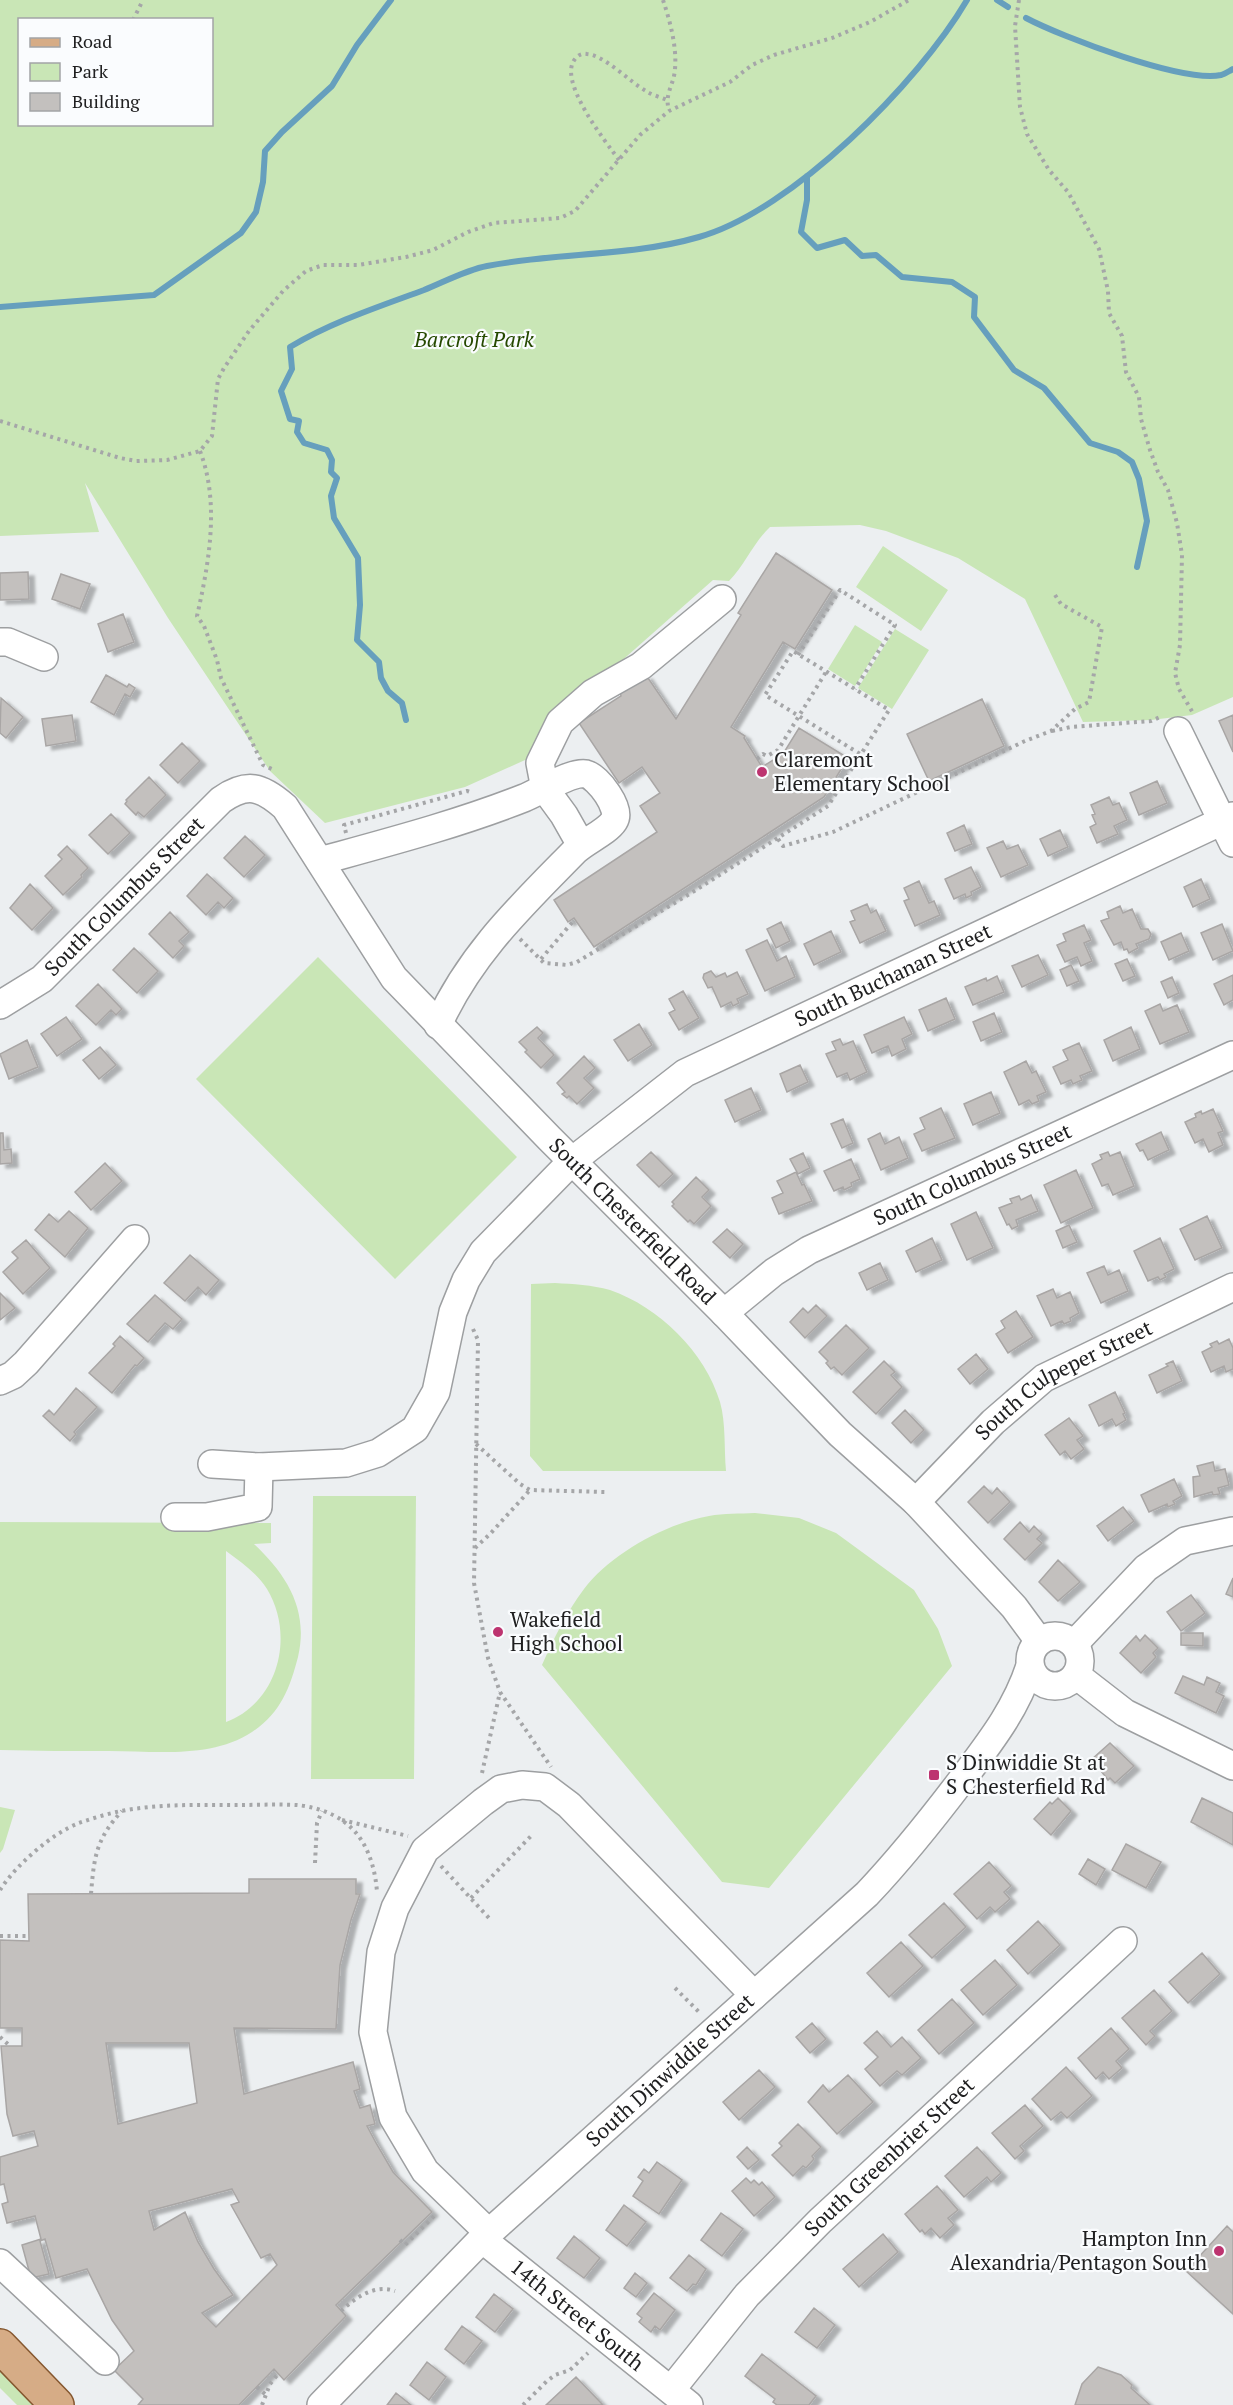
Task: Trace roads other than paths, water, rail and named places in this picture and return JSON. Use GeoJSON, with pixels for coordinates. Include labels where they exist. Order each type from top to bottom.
{"type":"FeatureCollection","features":[{"type":"Feature","properties":{"kind":"main road"},"geometry":{"type":"LineString","coordinates":[[0,2346],[57,2405]]}},
{"type":"Feature","properties":{"kind":"street"},"geometry":{"type":"LineString","coordinates":[[581,845],[564,815],[545,789],[540,762],[560,722],[593,693],[641,666],[722,599]]}},
{"type":"Feature","properties":{"kind":"street"},"geometry":{"type":"LineString","coordinates":[[0,642],[8,642],[44,657]]}},
{"type":"Feature","properties":{"kind":"street"},"geometry":{"type":"LineString","coordinates":[[1180,718],[1229,827]]}},
{"type":"Feature","properties":{"kind":"street"},"geometry":{"type":"LineString","coordinates":[[320,861],[487,812],[545,789],[572,774],[593,777],[615,805],[614,821],[581,845],[481,951],[451,996],[438,1024]]}},
{"type":"Feature","properties":{"kind":"street","name":"South Chesterfield Road"},"geometry":{"type":"LineString","coordinates":[[249,787],[270,794],[285,807],[394,978],[840,1434],[916,1502],[1014,1607],[1039,1641]]}},
{"type":"Feature","properties":{"kind":"street","name":"South Columbus Street"},"geometry":{"type":"LineString","coordinates":[[0,1005],[42,979],[221,800],[249,787]]}},
{"type":"Feature","properties":{"kind":"street","name":"South Buchanan Street"},"geometry":{"type":"LineString","coordinates":[[212,1464],[259,1467],[346,1463],[378,1453],[415,1429],[436,1392],[453,1312],[465,1280],[483,1252],[572,1161],[685,1073],[1229,827]]}},
{"type":"Feature","properties":{"kind":"street","name":"South Columbus Street"},"geometry":{"type":"LineString","coordinates":[[724,1313],[774,1272],[809,1250],[1233,1055]]}},
{"type":"Feature","properties":{"kind":"street"},"geometry":{"type":"LineString","coordinates":[[0,1381],[14,1375],[26,1363],[135,1239]]}},
{"type":"Feature","properties":{"kind":"street","name":"South Culpeper Street"},"geometry":{"type":"LineString","coordinates":[[916,1502],[993,1422],[1044,1378],[1233,1287]]}},
{"type":"Feature","properties":{"kind":"street"},"geometry":{"type":"LineString","coordinates":[[176,1516],[207,1517],[258,1507],[259,1467]]}},
{"type":"Feature","properties":{"kind":"street"},"geometry":{"type":"LineString","coordinates":[[1074,1644],[1146,1568],[1185,1541],[1233,1531]]}},
{"type":"Feature","properties":{"kind":"street"},"geometry":{"type":"LineString","coordinates":[[1065,1681],[1080,1659],[1074,1644],[1060,1636],[1052,1636],[1039,1641],[1032,1650],[1030,1666],[1039,1680],[1065,1681],[1233,1766]]}},
{"type":"Feature","properties":{"kind":"street","name":"South Dinwiddie Street"},"geometry":{"type":"LineString","coordinates":[[321,2405],[485,2236],[867,1894],[904,1855],[1005,1722],[1023,1688],[1030,1666]]}},
{"type":"Feature","properties":{"kind":"street","name":"South Dinwiddie Street"},"geometry":{"type":"LineString","coordinates":[[1005,1722],[1065,1681]]}},
{"type":"Feature","properties":{"kind":"street","name":"14th Street South"},"geometry":{"type":"LineString","coordinates":[[680,2398],[485,2236],[424,2171],[393,2117],[372,2032],[381,1952],[395,1908],[425,1850],[501,1789],[522,1785],[545,1787],[568,1805],[754,1995]]}},
{"type":"Feature","properties":{"kind":"street","name":"South Greenbrier Street"},"geometry":{"type":"LineString","coordinates":[[680,2398],[747,2295],[820,2221],[1123,1941]]}},
{"type":"Feature","properties":{"kind":"street"},"geometry":{"type":"LineString","coordinates":[[0,2263],[105,2361]]}},
{"type":"Feature","properties":{"kind":"waterway"},"geometry":{"type":"LineString","coordinates":[[0,307],[154,295],[241,233],[256,212],[263,182],[265,151],[332,86],[357,45],[391,0]]}},
{"type":"Feature","properties":{"kind":"waterway"},"geometry":{"type":"LineString","coordinates":[[406,720],[402,703],[388,691],[381,678],[379,662],[357,640],[360,605],[358,558],[334,518],[331,496],[337,478],[331,472],[332,460],[327,450],[304,443],[297,432],[299,421],[290,419],[281,391],[292,369],[290,347],[339,322],[479,268],[540,258],[647,248],[699,237],[735,223],[773,201],[850,140],[918,68],[946,33],[967,0]]}},
{"type":"Feature","properties":{"kind":"waterway"},"geometry":{"type":"LineString","coordinates":[[997,0],[1008,7]]}},
{"type":"Feature","properties":{"kind":"waterway"},"geometry":{"type":"LineString","coordinates":[[1026,18],[1123,57],[1180,72],[1203,76],[1221,75],[1233,69]]}},
{"type":"Feature","properties":{"kind":"waterway"},"geometry":{"type":"LineString","coordinates":[[807,176],[807,200],[801,232],[817,248],[845,240],[862,256],[876,255],[902,277],[952,282],[975,297],[974,317],[1014,370],[1044,388],[1090,443],[1118,452],[1132,462],[1139,479],[1147,521],[1137,567]]}},
{"type":"Feature","properties":{"kind":"place","name":"Claremont Elementary School"},"geometry":{"type":"Point","coordinates":[762,772]}},
{"type":"Feature","properties":{"kind":"place","name":"Wakefield High School"},"geometry":{"type":"Point","coordinates":[498,1632]}},
{"type":"Feature","properties":{"kind":"place","name":"S Dinwiddie St at S Chesterfield Rd"},"geometry":{"type":"Point","coordinates":[934,1775]}},
{"type":"Feature","properties":{"kind":"place","name":"Hampton Inn Alexandria/Pentagon South"},"geometry":{"type":"Point","coordinates":[1219,2251]}},
{"type":"Feature","properties":{"kind":"park label","name":"Barcroft Park"},"geometry":{"type":"Point","coordinates":[474,340]}}]}
